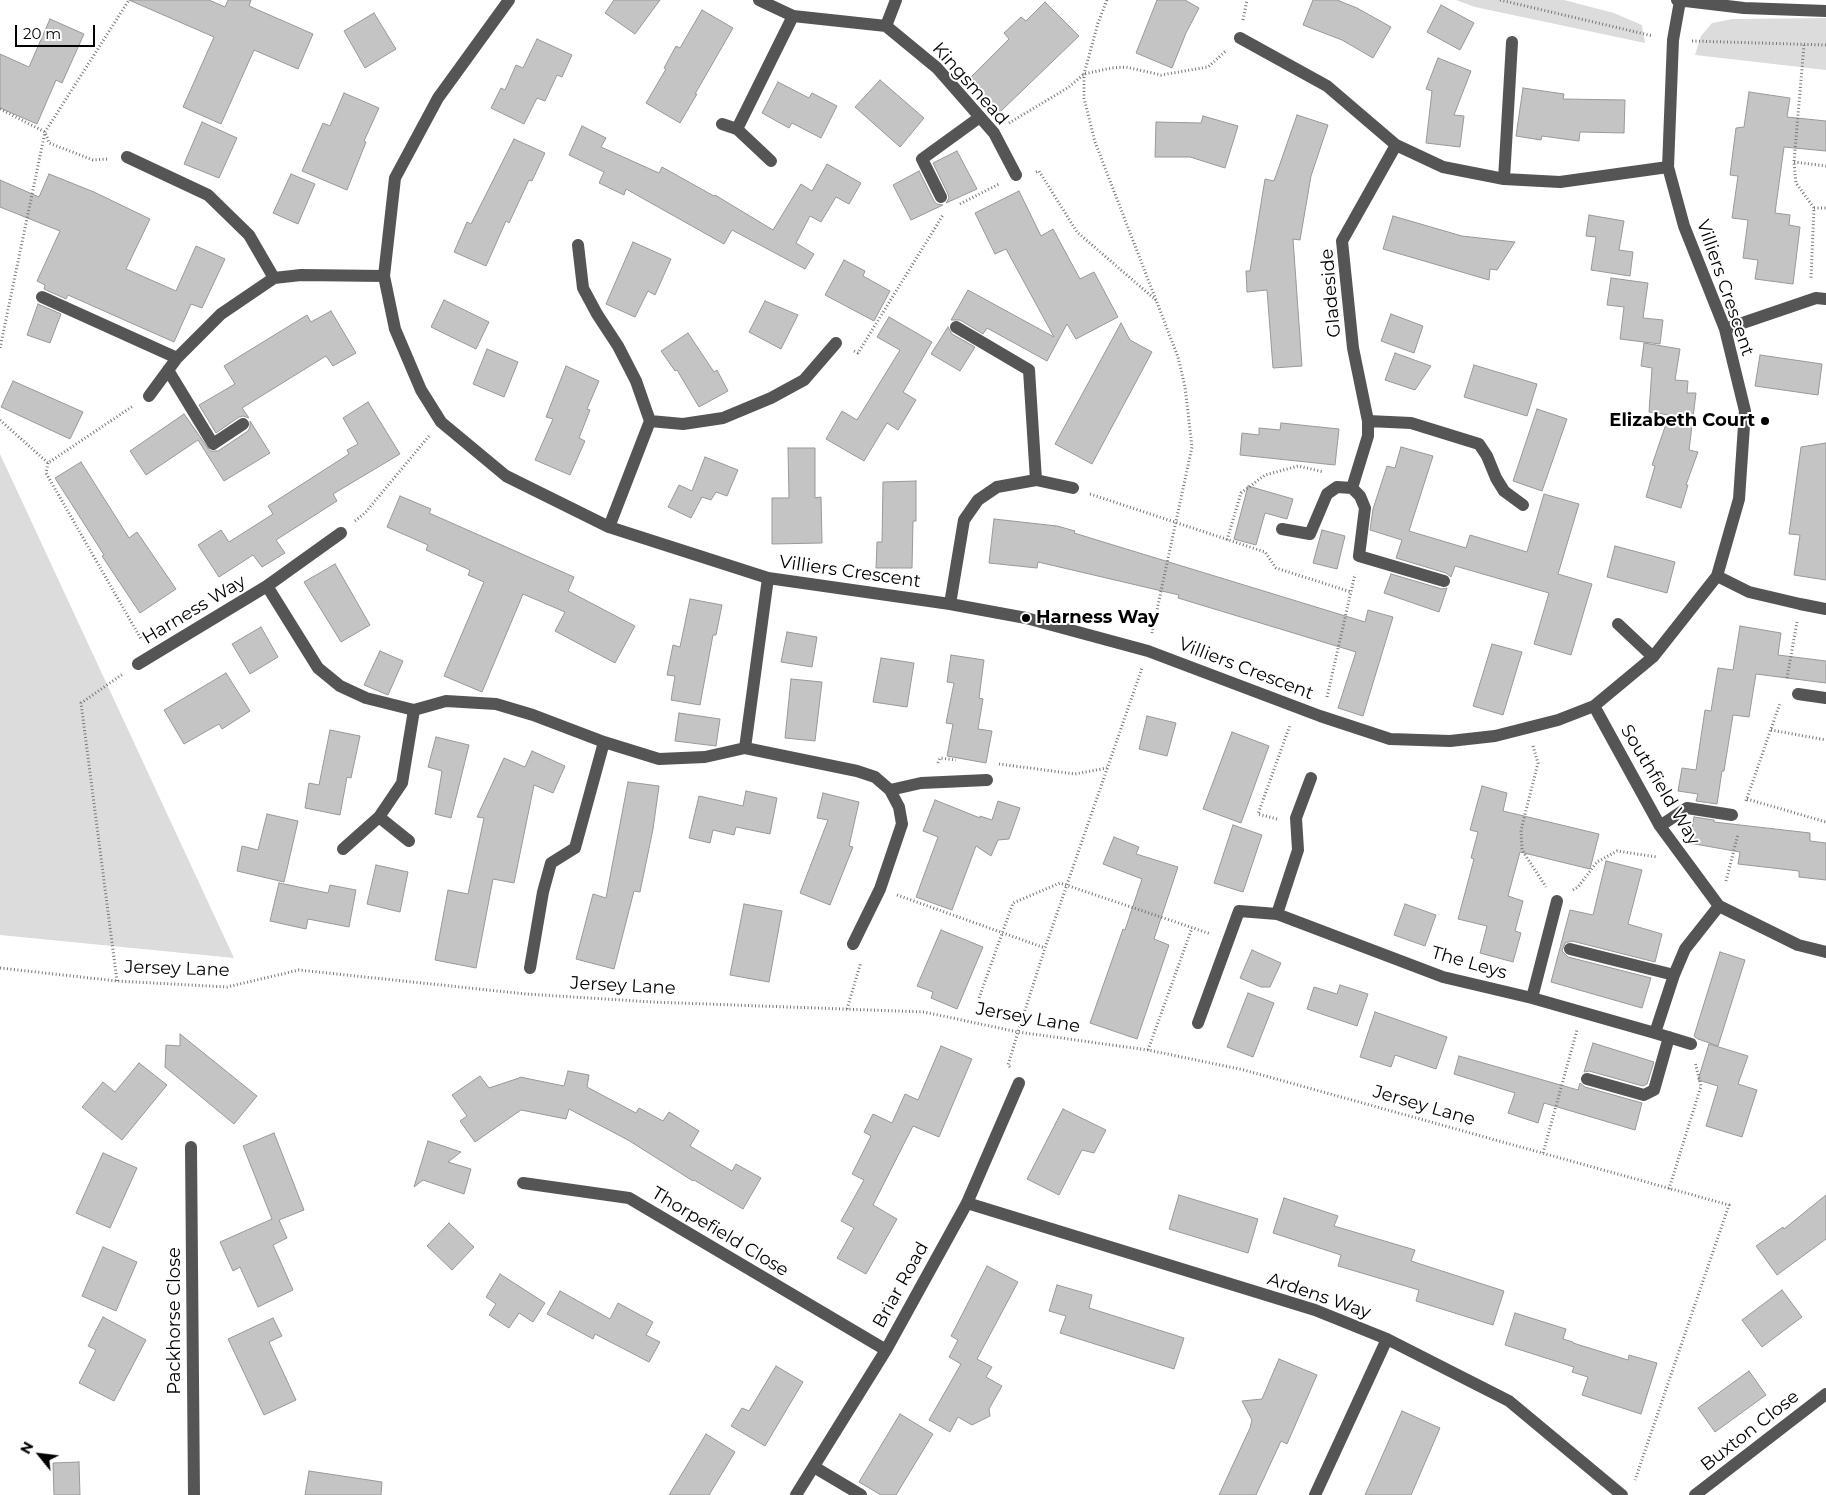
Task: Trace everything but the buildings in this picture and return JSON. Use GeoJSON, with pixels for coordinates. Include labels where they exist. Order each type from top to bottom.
{"type":"FeatureCollection","features":[{"type":"Feature","properties":{"kind":"street"},"geometry":{"type":"LineString","coordinates":[[759,0],[793,16],[886,26],[896,0]]}},
{"type":"Feature","properties":{"kind":"street"},"geometry":{"type":"LineString","coordinates":[[1678,0],[1744,8],[1826,11]]}},
{"type":"Feature","properties":{"kind":"street","name":"Villiers Crescent"},"geometry":{"type":"LineString","coordinates":[[506,1],[438,98],[395,178],[384,276],[395,329],[421,390],[441,422],[506,476],[609,527],[768,578],[950,604],[1026,618],[1148,651],[1320,716],[1390,739],[1450,741],[1495,736],[1558,720],[1594,706],[1653,657],[1717,576],[1739,499],[1745,411],[1725,329],[1684,226],[1668,167],[1673,40],[1678,0]]}},
{"type":"Feature","properties":{"kind":"street"},"geometry":{"type":"LineString","coordinates":[[737,129],[793,16]]}},
{"type":"Feature","properties":{"kind":"street","name":"Kingsmead"},"geometry":{"type":"LineString","coordinates":[[886,26],[937,68],[994,132],[1016,175]]}},
{"type":"Feature","properties":{"kind":"street"},"geometry":{"type":"LineString","coordinates":[[1240,38],[1327,86],[1396,146],[1443,167],[1504,179],[1560,182],[1668,167]]}},
{"type":"Feature","properties":{"kind":"street"},"geometry":{"type":"LineString","coordinates":[[1504,179],[1512,42]]}},
{"type":"Feature","properties":{"kind":"street"},"geometry":{"type":"LineString","coordinates":[[941,196],[922,159],[980,118]]}},
{"type":"Feature","properties":{"kind":"street"},"geometry":{"type":"LineString","coordinates":[[722,124],[737,129],[771,161]]}},
{"type":"Feature","properties":{"kind":"street","name":"Gladeside"},"geometry":{"type":"LineString","coordinates":[[1352,488],[1368,436],[1368,421],[1353,348],[1342,241],[1396,146]]}},
{"type":"Feature","properties":{"kind":"street"},"geometry":{"type":"LineString","coordinates":[[128,157],[208,196],[248,235],[274,278]]}},
{"type":"Feature","properties":{"kind":"street"},"geometry":{"type":"LineString","coordinates":[[578,244],[583,288],[618,346],[631,372],[650,421],[609,527]]}},
{"type":"Feature","properties":{"kind":"street"},"geometry":{"type":"LineString","coordinates":[[148,396],[177,358],[221,314],[274,278],[301,275],[384,276]]}},
{"type":"Feature","properties":{"kind":"street"},"geometry":{"type":"LineString","coordinates":[[42,298],[177,358]]}},
{"type":"Feature","properties":{"kind":"street"},"geometry":{"type":"LineString","coordinates":[[1725,329],[1821,298]]}},
{"type":"Feature","properties":{"kind":"street"},"geometry":{"type":"LineString","coordinates":[[956,327],[1029,370],[1036,480]]}},
{"type":"Feature","properties":{"kind":"street"},"geometry":{"type":"LineString","coordinates":[[650,421],[683,424],[723,418],[771,398],[804,380],[836,343]]}},
{"type":"Feature","properties":{"kind":"street"},"geometry":{"type":"LineString","coordinates":[[168,370],[213,444],[243,424]]}},
{"type":"Feature","properties":{"kind":"street"},"geometry":{"type":"LineString","coordinates":[[1368,421],[1411,422],[1479,444],[1504,491],[1523,505]]}},
{"type":"Feature","properties":{"kind":"street"},"geometry":{"type":"LineString","coordinates":[[950,604],[964,520],[978,500],[997,487],[1036,480],[1073,488]]}},
{"type":"Feature","properties":{"kind":"street"},"geometry":{"type":"LineString","coordinates":[[1282,529],[1310,534],[1327,494],[1337,487],[1352,488],[1360,496],[1365,508],[1360,556],[1444,581]]}},
{"type":"Feature","properties":{"kind":"street","name":"Harness Way"},"geometry":{"type":"LineString","coordinates":[[138,664],[267,586],[341,533]]}},
{"type":"Feature","properties":{"kind":"street"},"geometry":{"type":"LineString","coordinates":[[1717,576],[1749,592],[1826,608]]}},
{"type":"Feature","properties":{"kind":"street"},"geometry":{"type":"LineString","coordinates":[[745,748],[768,578]]}},
{"type":"Feature","properties":{"kind":"street","name":"Harness Way"},"geometry":{"type":"LineString","coordinates":[[267,586],[318,668],[340,686],[366,698],[414,710],[446,701],[496,704],[658,759],[705,757],[745,748],[875,776],[890,790],[898,807],[902,824],[880,889],[853,944]]}},
{"type":"Feature","properties":{"kind":"street"},"geometry":{"type":"LineString","coordinates":[[1618,624],[1653,657]]}},
{"type":"Feature","properties":{"kind":"street"},"geometry":{"type":"LineString","coordinates":[[1798,694],[1826,698]]}},
{"type":"Feature","properties":{"kind":"street","name":"Southfield Way"},"geometry":{"type":"LineString","coordinates":[[1594,706],[1660,826],[1719,906],[1798,945],[1826,952]]}},
{"type":"Feature","properties":{"kind":"street"},"geometry":{"type":"LineString","coordinates":[[343,849],[379,817],[402,783],[414,710]]}},
{"type":"Feature","properties":{"kind":"street"},"geometry":{"type":"LineString","coordinates":[[530,968],[543,892],[552,863],[575,848],[604,742]]}},
{"type":"Feature","properties":{"kind":"street"},"geometry":{"type":"LineString","coordinates":[[1277,914],[1298,850],[1296,818],[1311,778]]}},
{"type":"Feature","properties":{"kind":"street"},"geometry":{"type":"LineString","coordinates":[[890,790],[921,783],[987,780]]}},
{"type":"Feature","properties":{"kind":"street"},"geometry":{"type":"LineString","coordinates":[[1660,826],[1687,808],[1732,814]]}},
{"type":"Feature","properties":{"kind":"street"},"geometry":{"type":"LineString","coordinates":[[379,817],[409,841]]}},
{"type":"Feature","properties":{"kind":"street"},"geometry":{"type":"LineString","coordinates":[[1532,998],[1557,900]]}},
{"type":"Feature","properties":{"kind":"street"},"geometry":{"type":"LineString","coordinates":[[1655,1033],[1674,975],[1685,949],[1719,906]]}},
{"type":"Feature","properties":{"kind":"street","name":"The Leys"},"geometry":{"type":"LineString","coordinates":[[1228,940],[1239,911],[1277,914],[1443,977],[1532,998],[1691,1044]]}},
{"type":"Feature","properties":{"kind":"street"},"geometry":{"type":"LineString","coordinates":[[1198,1023],[1228,940]]}},
{"type":"Feature","properties":{"kind":"street"},"geometry":{"type":"LineString","coordinates":[[1570,949],[1674,975]]}},
{"type":"Feature","properties":{"kind":"street"},"geometry":{"type":"LineString","coordinates":[[1587,1079],[1644,1096],[1654,1090],[1669,1037]]}},
{"type":"Feature","properties":{"kind":"street","name":"Briar Road"},"geometry":{"type":"LineString","coordinates":[[796,1495],[886,1350],[967,1203],[1019,1083]]}},
{"type":"Feature","properties":{"kind":"street","name":"Packhorse Close"},"geometry":{"type":"LineString","coordinates":[[191,1147],[194,1495]]}},
{"type":"Feature","properties":{"kind":"street","name":"Thorpefield Close"},"geometry":{"type":"LineString","coordinates":[[523,1183],[629,1198],[886,1350]]}},
{"type":"Feature","properties":{"kind":"street","name":"Ardens Way"},"geometry":{"type":"LineString","coordinates":[[967,1203],[1315,1310],[1387,1339],[1509,1401],[1622,1495]]}},
{"type":"Feature","properties":{"kind":"street"},"geometry":{"type":"LineString","coordinates":[[1315,1495],[1387,1339]]}},
{"type":"Feature","properties":{"kind":"street","name":"Buxton Close"},"geometry":{"type":"LineString","coordinates":[[1695,1495],[1826,1394]]}},
{"type":"Feature","properties":{"kind":"street"},"geometry":{"type":"LineString","coordinates":[[814,1467],[860,1495]]}},
{"type":"Feature","properties":{"kind":"path"},"geometry":{"type":"LineString","coordinates":[[0,348],[45,132],[129,0]]}},
{"type":"Feature","properties":{"kind":"path"},"geometry":{"type":"LineString","coordinates":[[1019,1083],[1008,1065],[1045,948],[1148,651],[1192,447],[1185,387],[1178,357],[1095,142],[1084,98],[1084,74],[1107,0]]}},
{"type":"Feature","properties":{"kind":"path"},"geometry":{"type":"LineString","coordinates":[[994,132],[1069,87],[1084,74],[1126,66],[1161,75],[1208,67],[1240,38]]}},
{"type":"Feature","properties":{"kind":"path"},"geometry":{"type":"LineString","coordinates":[[1804,45],[1794,162],[1796,183],[1814,208],[1810,276],[1821,298]]}},
{"type":"Feature","properties":{"kind":"path"},"geometry":{"type":"LineString","coordinates":[[0,109],[45,132],[49,143],[93,160],[128,157]]}},
{"type":"Feature","properties":{"kind":"path"},"geometry":{"type":"LineString","coordinates":[[1794,162],[1826,166]]}},
{"type":"Feature","properties":{"kind":"path"},"geometry":{"type":"LineString","coordinates":[[955,207],[1016,175],[1040,171],[1077,232],[1158,302]]}},
{"type":"Feature","properties":{"kind":"path"},"geometry":{"type":"LineString","coordinates":[[1814,208],[1826,208]]}},
{"type":"Feature","properties":{"kind":"path"},"geometry":{"type":"LineString","coordinates":[[836,343],[858,352],[946,211]]}},
{"type":"Feature","properties":{"kind":"path"},"geometry":{"type":"LineString","coordinates":[[148,396],[48,463],[46,472],[151,656]]}},
{"type":"Feature","properties":{"kind":"path"},"geometry":{"type":"LineString","coordinates":[[0,420],[48,463]]}},
{"type":"Feature","properties":{"kind":"path"},"geometry":{"type":"LineString","coordinates":[[341,533],[365,513],[441,422]]}},
{"type":"Feature","properties":{"kind":"path"},"geometry":{"type":"LineString","coordinates":[[1227,540],[1240,493],[1265,475],[1298,466],[1326,473],[1337,487]]}},
{"type":"Feature","properties":{"kind":"path"},"geometry":{"type":"LineString","coordinates":[[1073,488],[1175,524],[1265,552],[1276,568],[1351,592]]}},
{"type":"Feature","properties":{"kind":"path"},"geometry":{"type":"LineString","coordinates":[[1320,716],[1360,556]]}},
{"type":"Feature","properties":{"kind":"path"},"geometry":{"type":"LineString","coordinates":[[1786,682],[1800,604]]}},
{"type":"Feature","properties":{"kind":"path"},"geometry":{"type":"LineString","coordinates":[[117,981],[81,703],[138,664]]}},
{"type":"Feature","properties":{"kind":"path"},"geometry":{"type":"LineString","coordinates":[[1745,808],[1781,702]]}},
{"type":"Feature","properties":{"kind":"path"},"geometry":{"type":"LineString","coordinates":[[1296,707],[1258,814],[1297,825]]}},
{"type":"Feature","properties":{"kind":"path"},"geometry":{"type":"LineString","coordinates":[[1527,728],[1538,763],[1521,830],[1522,850],[1539,878],[1557,900],[1578,886],[1597,862],[1617,850],[1658,857],[1676,850]]}},
{"type":"Feature","properties":{"kind":"path"},"geometry":{"type":"LineString","coordinates":[[1771,730],[1826,740]]}},
{"type":"Feature","properties":{"kind":"path"},"geometry":{"type":"LineString","coordinates":[[932,782],[940,758],[959,760]]}},
{"type":"Feature","properties":{"kind":"path"},"geometry":{"type":"LineString","coordinates":[[998,764],[1075,774],[1107,768]]}},
{"type":"Feature","properties":{"kind":"path"},"geometry":{"type":"LineString","coordinates":[[1747,800],[1826,822]]}},
{"type":"Feature","properties":{"kind":"path"},"geometry":{"type":"LineString","coordinates":[[1719,906],[1740,826]]}},
{"type":"Feature","properties":{"kind":"path"},"geometry":{"type":"LineString","coordinates":[[979,998],[1013,903],[1060,883],[1228,940]]}},
{"type":"Feature","properties":{"kind":"path"},"geometry":{"type":"LineString","coordinates":[[880,889],[1045,948]]}},
{"type":"Feature","properties":{"kind":"path"},"geometry":{"type":"LineString","coordinates":[[1148,1050],[1192,928]]}},
{"type":"Feature","properties":{"kind":"path"},"geometry":{"type":"LineString","coordinates":[[846,1009],[861,960],[853,944]]}},
{"type":"Feature","properties":{"kind":"path","name":"Jersey Lane"},"geometry":{"type":"LineString","coordinates":[[0,968],[117,981],[227,987],[300,970],[526,994],[653,1002],[924,1012],[1018,1032],[1148,1050],[1244,1070],[1729,1205],[1633,1486]]}},
{"type":"Feature","properties":{"kind":"path"},"geometry":{"type":"LineString","coordinates":[[1542,1153],[1582,1012]]}},
{"type":"Feature","properties":{"kind":"path"},"geometry":{"type":"LineString","coordinates":[[1669,1189],[1701,1086],[1691,1044]]}},
{"type":"Feature","properties":{"kind":"shaded area"},"geometry":{"type":"Polygon","coordinates":[[[1456,0],[1564,0],[1614,13],[1642,25],[1645,43],[1475,7],[1456,0]]]}},
{"type":"Feature","properties":{"kind":"shaded area"},"geometry":{"type":"Polygon","coordinates":[[[1826,18],[1826,70],[1695,55],[1701,36],[1712,23],[1733,19],[1826,18]]]}},
{"type":"Feature","properties":{"kind":"shaded area"},"geometry":{"type":"Polygon","coordinates":[[[0,454],[234,958],[0,935],[0,454]]]}},
{"type":"Feature","properties":{"kind":"place","name":"Elizabeth Court"},"geometry":{"type":"Point","coordinates":[1765,421]}},
{"type":"Feature","properties":{"kind":"place","name":"Harness Way"},"geometry":{"type":"Point","coordinates":[1026,618]}}]}
